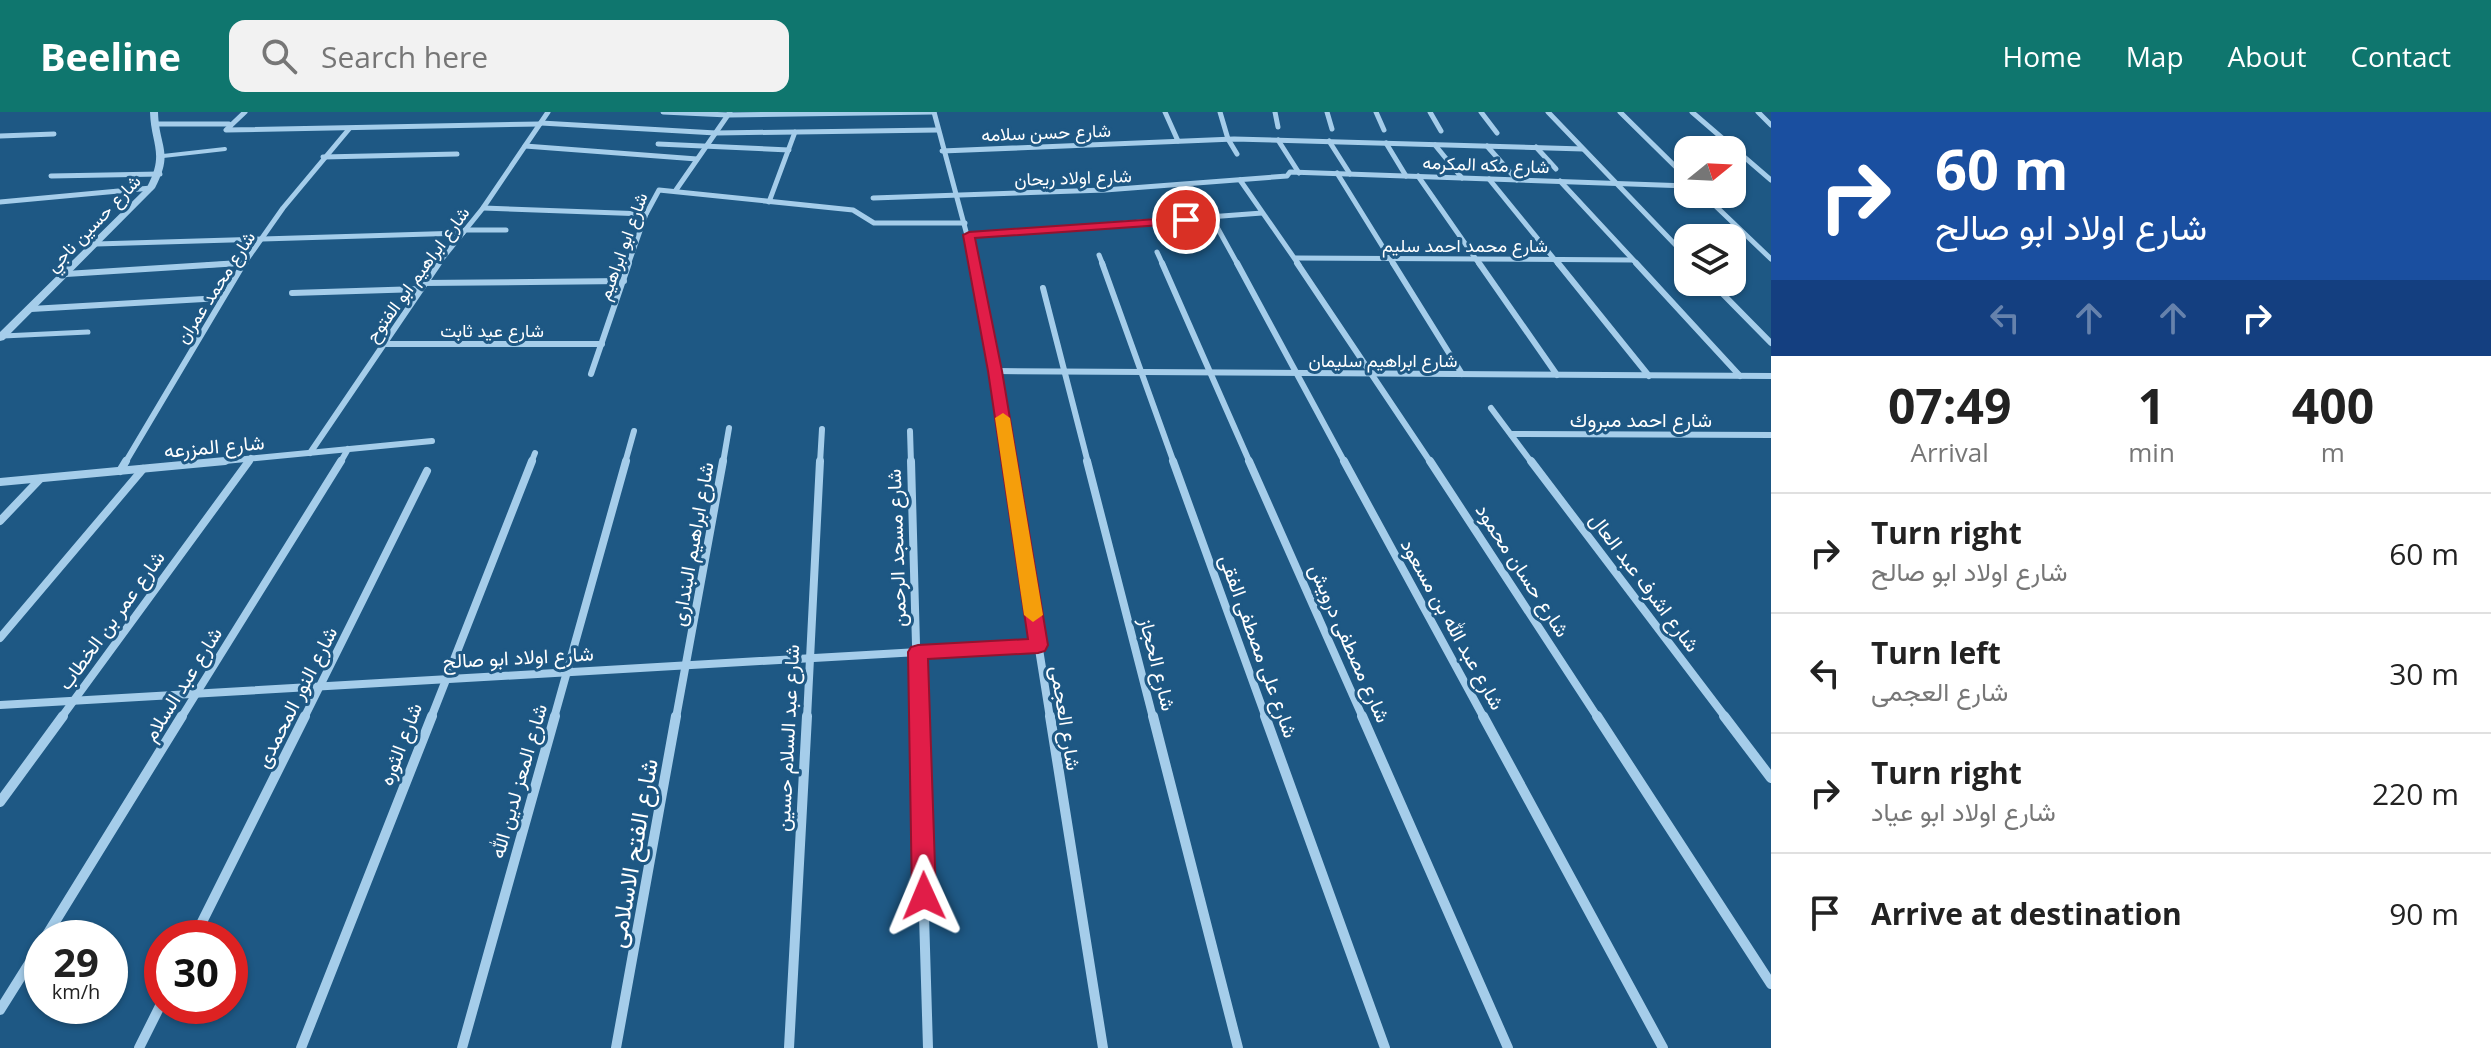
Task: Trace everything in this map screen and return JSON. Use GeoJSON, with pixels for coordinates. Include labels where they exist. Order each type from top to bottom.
{"type":"FeatureCollection","features":[{"type":"Feature","properties":{"kind":"street","name":"شارع حسين ناجي"},"geometry":{"type":"LineString","coordinates":[[1,337],[151,188],[160,174],[163,156],[154,124],[154,112]]}},
{"type":"Feature","properties":{"kind":"street"},"geometry":{"type":"LineString","coordinates":[[245,112],[226,130],[541,123],[716,133],[938,130]]}},
{"type":"Feature","properties":{"kind":"street","name":"شارع ابراهيم ابو الفتوح"},"geometry":{"type":"LineString","coordinates":[[310,453],[422,286],[483,208],[548,112]]}},
{"type":"Feature","properties":{"kind":"street"},"geometry":{"type":"LineString","coordinates":[[663,112],[934,112]]}},
{"type":"Feature","properties":{"kind":"street","name":"شارع العجمى"},"geometry":{"type":"LineString","coordinates":[[934,112],[942,151],[969,235],[995,371],[1103,1048]]}},
{"type":"Feature","properties":{"kind":"street"},"geometry":{"type":"LineString","coordinates":[[1165,112],[1178,141]]}},
{"type":"Feature","properties":{"kind":"street"},"geometry":{"type":"LineString","coordinates":[[1220,112],[1228,139],[1237,154]]}},
{"type":"Feature","properties":{"kind":"street"},"geometry":{"type":"LineString","coordinates":[[1275,112],[1278,127]]}},
{"type":"Feature","properties":{"kind":"street"},"geometry":{"type":"LineString","coordinates":[[1327,112],[1332,129]]}},
{"type":"Feature","properties":{"kind":"street"},"geometry":{"type":"LineString","coordinates":[[1376,112],[1384,130]]}},
{"type":"Feature","properties":{"kind":"street"},"geometry":{"type":"LineString","coordinates":[[1430,112],[1441,131]]}},
{"type":"Feature","properties":{"kind":"street"},"geometry":{"type":"LineString","coordinates":[[1481,112],[1497,133]]}},
{"type":"Feature","properties":{"kind":"street"},"geometry":{"type":"LineString","coordinates":[[1548,112],[1674,244]]}},
{"type":"Feature","properties":{"kind":"street"},"geometry":{"type":"LineString","coordinates":[[1620,112],[1674,165]]}},
{"type":"Feature","properties":{"kind":"street"},"geometry":{"type":"LineString","coordinates":[[1692,112],[1771,180]]}},
{"type":"Feature","properties":{"kind":"street"},"geometry":{"type":"LineString","coordinates":[[1758,112],[1771,125]]}},
{"type":"Feature","properties":{"kind":"street","name":"شارع ابو ابراهيم"},"geometry":{"type":"LineString","coordinates":[[591,374],[656,191],[676,190],[729,114]]}},
{"type":"Feature","properties":{"kind":"street"},"geometry":{"type":"LineString","coordinates":[[154,124],[229,124]]}},
{"type":"Feature","properties":{"kind":"street","name":"شارع محمد عمران"},"geometry":{"type":"LineString","coordinates":[[120,471],[221,298],[323,157],[349,129]]}},
{"type":"Feature","properties":{"kind":"street"},"geometry":{"type":"LineString","coordinates":[[769,202],[795,132]]}},
{"type":"Feature","properties":{"kind":"street"},"geometry":{"type":"LineString","coordinates":[[0,136],[54,134]]}},
{"type":"Feature","properties":{"kind":"street","name":"شارع حسن سلامه"},"geometry":{"type":"LineString","coordinates":[[942,151],[1228,139],[1583,149]]}},
{"type":"Feature","properties":{"kind":"street"},"geometry":{"type":"LineString","coordinates":[[1278,140],[1299,173]]}},
{"type":"Feature","properties":{"kind":"street"},"geometry":{"type":"LineString","coordinates":[[1329,141],[1350,174]]}},
{"type":"Feature","properties":{"kind":"street"},"geometry":{"type":"LineString","coordinates":[[1386,143],[1406,176]]}},
{"type":"Feature","properties":{"kind":"street"},"geometry":{"type":"LineString","coordinates":[[658,144],[789,150]]}},
{"type":"Feature","properties":{"kind":"street"},"geometry":{"type":"LineString","coordinates":[[1435,144],[1462,178]]}},
{"type":"Feature","properties":{"kind":"street"},"geometry":{"type":"LineString","coordinates":[[525,146],[697,159]]}},
{"type":"Feature","properties":{"kind":"street"},"geometry":{"type":"LineString","coordinates":[[1487,146],[1517,180]]}},
{"type":"Feature","properties":{"kind":"street"},"geometry":{"type":"LineString","coordinates":[[1536,147],[1556,169]]}},
{"type":"Feature","properties":{"kind":"street"},"geometry":{"type":"LineString","coordinates":[[323,157],[457,154]]}},
{"type":"Feature","properties":{"kind":"street","name":"شارع مكه المكرمه"},"geometry":{"type":"LineString","coordinates":[[1287,176],[1289,173],[1337,173],[1674,185]]}},
{"type":"Feature","properties":{"kind":"street"},"geometry":{"type":"LineString","coordinates":[[1337,173],[1462,374]]}},
{"type":"Feature","properties":{"kind":"street"},"geometry":{"type":"LineString","coordinates":[[51,176],[160,174]]}},
{"type":"Feature","properties":{"kind":"street","name":"شارع اولاد ريحان"},"geometry":{"type":"LineString","coordinates":[[873,198],[1105,190],[1287,176]]}},
{"type":"Feature","properties":{"kind":"street"},"geometry":{"type":"LineString","coordinates":[[1418,176],[1557,375]]}},
{"type":"Feature","properties":{"kind":"street"},"geometry":{"type":"LineString","coordinates":[[1489,179],[1649,376]]}},
{"type":"Feature","properties":{"kind":"street","name":"شارع حسان محمود"},"geometry":{"type":"LineString","coordinates":[[1240,180],[1373,373],[1771,984]]}},
{"type":"Feature","properties":{"kind":"street"},"geometry":{"type":"LineString","coordinates":[[1560,181],[1740,376]]}},
{"type":"Feature","properties":{"kind":"street"},"geometry":{"type":"LineString","coordinates":[[0,202],[151,188]]}},
{"type":"Feature","properties":{"kind":"street"},"geometry":{"type":"LineString","coordinates":[[676,190],[853,210],[874,223],[965,223]]}},
{"type":"Feature","properties":{"kind":"street"},"geometry":{"type":"LineString","coordinates":[[483,208],[646,214]]}},
{"type":"Feature","properties":{"kind":"street"},"geometry":{"type":"LineString","coordinates":[[1718,208],[1771,259]]}},
{"type":"Feature","properties":{"kind":"street"},"geometry":{"type":"LineString","coordinates":[[969,235],[1262,213]]}},
{"type":"Feature","properties":{"kind":"street","name":"شارع عبد الله بن مسعود"},"geometry":{"type":"LineString","coordinates":[[1212,218],[1663,1048]]}},
{"type":"Feature","properties":{"kind":"street"},"geometry":{"type":"LineString","coordinates":[[96,244],[506,230]]}},
{"type":"Feature","properties":{"kind":"street","name":"شارع مصطفى درويش"},"geometry":{"type":"LineString","coordinates":[[1157,252],[1508,1048]]}},
{"type":"Feature","properties":{"kind":"street","name":"شارع على مصطفى الفقى"},"geometry":{"type":"LineString","coordinates":[[1099,255],[1385,1048]]}},
{"type":"Feature","properties":{"kind":"street","name":"شارع محمد احمد سليم"},"geometry":{"type":"LineString","coordinates":[[1296,258],[1633,260]]}},
{"type":"Feature","properties":{"kind":"street"},"geometry":{"type":"LineString","coordinates":[[66,274],[246,263]]}},
{"type":"Feature","properties":{"kind":"street"},"geometry":{"type":"LineString","coordinates":[[292,293],[624,281]]}},
{"type":"Feature","properties":{"kind":"street","name":"شارع الحجاز"},"geometry":{"type":"LineString","coordinates":[[1043,288],[1238,1048]]}},
{"type":"Feature","properties":{"kind":"street"},"geometry":{"type":"LineString","coordinates":[[1725,296],[1771,343]]}},
{"type":"Feature","properties":{"kind":"street"},"geometry":{"type":"LineString","coordinates":[[31,309],[221,298]]}},
{"type":"Feature","properties":{"kind":"street","name":"شارع عيد ثابت"},"geometry":{"type":"LineString","coordinates":[[382,344],[602,344]]}},
{"type":"Feature","properties":{"kind":"street","name":"شارع ابراهيم سليمان"},"geometry":{"type":"LineString","coordinates":[[995,371],[1771,376]]}},
{"type":"Feature","properties":{"kind":"street","name":"شارع اشرف عبد العال"},"geometry":{"type":"LineString","coordinates":[[1491,408],[1771,778]]}},
{"type":"Feature","properties":{"kind":"street","name":"شارع ابراهيم البندارى"},"geometry":{"type":"LineString","coordinates":[[686,665],[729,428]]}},
{"type":"Feature","properties":{"kind":"street","name":"شارع عبد السلام حسين"},"geometry":{"type":"LineString","coordinates":[[789,1048],[822,429]]}},
{"type":"Feature","properties":{"kind":"street","name":"شارع المعز لدين الله"},"geometry":{"type":"LineString","coordinates":[[462,1048],[634,431]]}},
{"type":"Feature","properties":{"kind":"street","name":"شارع مسجد الرحمن"},"geometry":{"type":"LineString","coordinates":[[910,431],[928,1048]]}},
{"type":"Feature","properties":{"kind":"street","name":"شارع احمد مبروك"},"geometry":{"type":"LineString","coordinates":[[1511,434],[1771,435]]}},
{"type":"Feature","properties":{"kind":"street","name":"شارع المزرعه"},"geometry":{"type":"LineString","coordinates":[[0,482],[432,441]]}},
{"type":"Feature","properties":{"kind":"street","name":"شارع عبد السلام"},"geometry":{"type":"LineString","coordinates":[[56,920],[348,449]]}},
{"type":"Feature","properties":{"kind":"street","name":"شارع الثوره"},"geometry":{"type":"LineString","coordinates":[[301,1048],[535,453]]}},
{"type":"Feature","properties":{"kind":"street","name":"شارع عمر بن الخطاب"},"geometry":{"type":"LineString","coordinates":[[0,802],[251,458]]}},
{"type":"Feature","properties":{"kind":"street"},"geometry":{"type":"LineString","coordinates":[[0,638],[144,469]]}},
{"type":"Feature","properties":{"kind":"street","name":"شارع النور المحمدى"},"geometry":{"type":"LineString","coordinates":[[203,920],[427,471]]}},
{"type":"Feature","properties":{"kind":"street"},"geometry":{"type":"LineString","coordinates":[[0,521],[40,478]]}},
{"type":"Feature","properties":{"kind":"street","name":"شارع اولاد ابو صالح"},"geometry":{"type":"LineString","coordinates":[[0,705],[1038,645]]}},
{"type":"Feature","properties":{"kind":"street","name":"شارع الفتح الاسلامى"},"geometry":{"type":"LineString","coordinates":[[616,1048],[686,665]]}},
{"type":"Feature","properties":{"kind":"street","name":"شارع عبد السلام"},"geometry":{"type":"LineString","coordinates":[[0,1010],[24,972]]}},
{"type":"Feature","properties":{"kind":"street"},"geometry":{"type":"LineString","coordinates":[[139,1048],[151,1024]]}},
{"type":"Feature","properties":{"kind":"lane"},"geometry":{"type":"LineString","coordinates":[[163,156],[225,149]]}},
{"type":"Feature","properties":{"kind":"lane"},"geometry":{"type":"LineString","coordinates":[[1,337],[88,332]]}},
{"type":"Feature","properties":{"kind":"slow traffic"},"geometry":{"type":"LineString","coordinates":[[1003,418],[1033,615]]}},
{"type":"Feature","properties":{"kind":"route"},"geometry":{"type":"LineString","coordinates":[[924,896],[918,652],[1038,645],[995,371],[969,235],[1186,220]]}}]}
